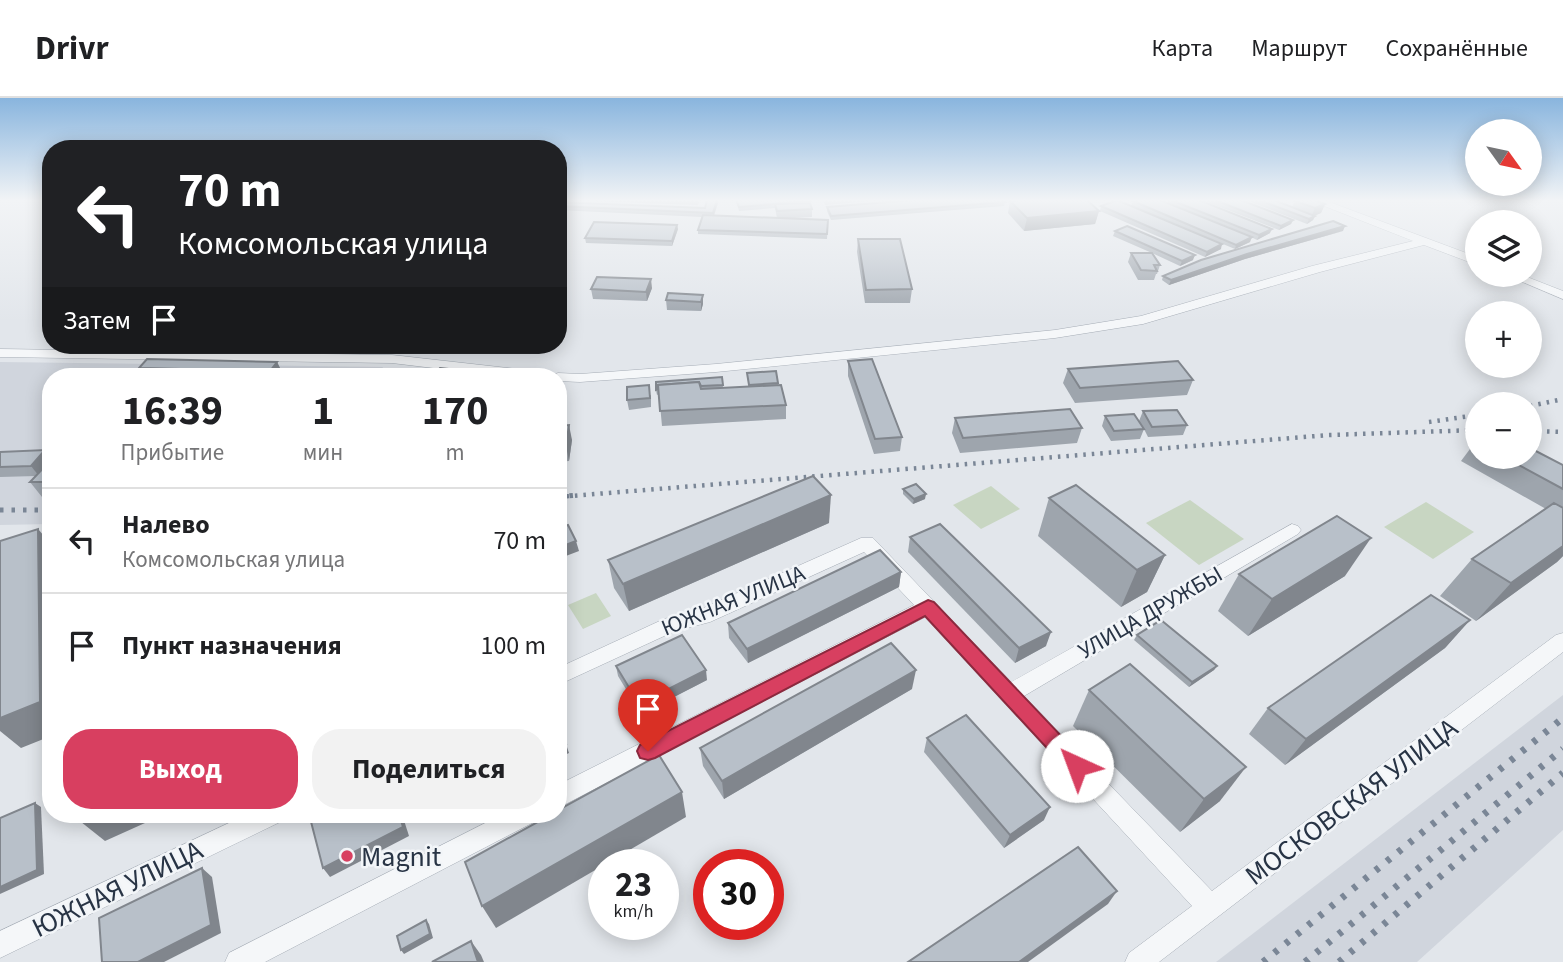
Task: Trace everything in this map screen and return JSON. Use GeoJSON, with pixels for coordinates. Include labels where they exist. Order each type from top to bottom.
{"type":"FeatureCollection","features":[{"type":"Feature","properties":{"kind":"street"},"geometry":{"type":"LineString","coordinates":[[1422,240],[1465,256]]}},
{"type":"Feature","properties":{"kind":"street"},"geometry":{"type":"LineString","coordinates":[[567,377],[716,368],[1067,332],[1143,320],[1316,269],[1427,242]]}},
{"type":"Feature","properties":{"kind":"street"},"geometry":{"type":"LineString","coordinates":[[1542,287],[1563,295]]}},
{"type":"Feature","properties":{"kind":"street"},"geometry":{"type":"LineString","coordinates":[[0,353],[42,354]]}},
{"type":"Feature","properties":{"kind":"street"},"geometry":{"type":"LineString","coordinates":[[65,354],[392,359],[468,368]]}},
{"type":"Feature","properties":{"kind":"street","name":"УЛИЦА ДРУЖБЫ"},"geometry":{"type":"LineString","coordinates":[[1009,694],[1292,530]]}},
{"type":"Feature","properties":{"kind":"street","name":"ЮЖНАЯ УЛИЦА"},"geometry":{"type":"LineString","coordinates":[[567,673],[671,624],[703,617],[867,543],[928,607]]}},
{"type":"Feature","properties":{"kind":"street"},"geometry":{"type":"LineString","coordinates":[[567,792],[928,607],[1210,907]]}},
{"type":"Feature","properties":{"kind":"street","name":"МОСКОВСКАЯ УЛИЦА"},"geometry":{"type":"LineString","coordinates":[[1138,962],[1563,641]]}},
{"type":"Feature","properties":{"kind":"street","name":"ЮЖНАЯ УЛИЦА"},"geometry":{"type":"LineString","coordinates":[[0,945],[253,823]]}},
{"type":"Feature","properties":{"kind":"street"},"geometry":{"type":"LineString","coordinates":[[238,962],[508,823]]}},
{"type":"Feature","properties":{"kind":"shaded area"},"geometry":{"type":"Polygon","coordinates":[[[0,362],[383,367],[42,368],[42,524],[0,525],[0,362]]]}},
{"type":"Feature","properties":{"kind":"shaded area"},"geometry":{"type":"Polygon","coordinates":[[[1563,695],[1563,830],[1417,962],[1216,962],[1563,695]]]}},
{"type":"Feature","properties":{"kind":"green space"},"geometry":{"type":"Polygon","coordinates":[[[991,486],[1020,509],[981,529],[953,505],[991,486]]]}},
{"type":"Feature","properties":{"kind":"green space"},"geometry":{"type":"Polygon","coordinates":[[[1190,500],[1244,539],[1199,565],[1146,523],[1190,500]]]}},
{"type":"Feature","properties":{"kind":"green space"},"geometry":{"type":"Polygon","coordinates":[[[1426,502],[1474,532],[1433,559],[1384,527],[1426,502]]]}},
{"type":"Feature","properties":{"kind":"green space"},"geometry":{"type":"Polygon","coordinates":[[[596,593],[611,616],[583,629],[568,605],[596,593]]]}},
{"type":"Feature","properties":{"kind":"building"},"geometry":{"type":"Polygon","coordinates":[[[858,240],[900,240],[912,289],[866,290],[858,240]]]}},
{"type":"Feature","properties":{"kind":"building"},"geometry":{"type":"Polygon","coordinates":[[[1136,240],[1161,240],[1195,255],[1182,261],[1136,240]]]}},
{"type":"Feature","properties":{"kind":"building"},"geometry":{"type":"Polygon","coordinates":[[[1180,240],[1213,240],[1222,244],[1207,252],[1180,240]]]}},
{"type":"Feature","properties":{"kind":"building"},"geometry":{"type":"Polygon","coordinates":[[[1225,240],[1245,240],[1236,245],[1225,240]]]}},
{"type":"Feature","properties":{"kind":"building"},"geometry":{"type":"Polygon","coordinates":[[[1268,240],[1295,240],[1171,280],[1163,276],[1201,260],[1268,240]]]}},
{"type":"Feature","properties":{"kind":"building"},"geometry":{"type":"Polygon","coordinates":[[[1131,253],[1152,253],[1160,265],[1154,265],[1157,271],[1141,270],[1131,253]]]}},
{"type":"Feature","properties":{"kind":"building"},"geometry":{"type":"Polygon","coordinates":[[[597,277],[651,279],[646,292],[591,289],[597,277]]]}},
{"type":"Feature","properties":{"kind":"building"},"geometry":{"type":"Polygon","coordinates":[[[668,293],[703,295],[701,302],[666,300],[668,293]]]}},
{"type":"Feature","properties":{"kind":"building"},"geometry":{"type":"Polygon","coordinates":[[[147,359],[277,362],[272,368],[139,368],[147,359]]]}},
{"type":"Feature","properties":{"kind":"building"},"geometry":{"type":"Polygon","coordinates":[[[872,359],[902,437],[875,439],[848,361],[872,359]]]}},
{"type":"Feature","properties":{"kind":"building"},"geometry":{"type":"Polygon","coordinates":[[[1178,361],[1193,380],[1080,388],[1068,369],[1178,361]]]}},
{"type":"Feature","properties":{"kind":"building"},"geometry":{"type":"Polygon","coordinates":[[[776,371],[778,383],[749,385],[747,373],[776,371]]]}},
{"type":"Feature","properties":{"kind":"building"},"geometry":{"type":"Polygon","coordinates":[[[722,377],[723,385],[701,386],[699,382],[658,385],[656,390],[656,382],[722,377]]]}},
{"type":"Feature","properties":{"kind":"building"},"geometry":{"type":"Polygon","coordinates":[[[699,382],[701,389],[781,385],[786,405],[660,411],[658,385],[699,382]]]}},
{"type":"Feature","properties":{"kind":"building"},"geometry":{"type":"Polygon","coordinates":[[[649,385],[650,398],[627,400],[627,387],[649,385]]]}},
{"type":"Feature","properties":{"kind":"building"},"geometry":{"type":"Polygon","coordinates":[[[1070,409],[1082,428],[963,438],[955,418],[1070,409]]]}},
{"type":"Feature","properties":{"kind":"building"},"geometry":{"type":"Polygon","coordinates":[[[1177,410],[1187,425],[1152,427],[1143,411],[1177,410]]]}},
{"type":"Feature","properties":{"kind":"building"},"geometry":{"type":"Polygon","coordinates":[[[1134,414],[1144,429],[1114,431],[1105,416],[1134,414]]]}},
{"type":"Feature","properties":{"kind":"building"},"geometry":{"type":"Polygon","coordinates":[[[42,450],[31,466],[0,467],[0,452],[42,450]]]}},
{"type":"Feature","properties":{"kind":"building"},"geometry":{"type":"Polygon","coordinates":[[[1542,454],[1563,465],[1563,489],[1526,469],[1542,469],[1542,454]]]}},
{"type":"Feature","properties":{"kind":"building"},"geometry":{"type":"Polygon","coordinates":[[[42,469],[42,482],[30,482],[42,469]]]}},
{"type":"Feature","properties":{"kind":"building"},"geometry":{"type":"Polygon","coordinates":[[[813,476],[831,495],[623,584],[608,560],[813,476]]]}},
{"type":"Feature","properties":{"kind":"building"},"geometry":{"type":"Polygon","coordinates":[[[916,484],[926,494],[914,499],[903,489],[916,484]]]}},
{"type":"Feature","properties":{"kind":"building"},"geometry":{"type":"Polygon","coordinates":[[[1076,485],[1165,555],[1137,570],[1049,498],[1076,485]]]}},
{"type":"Feature","properties":{"kind":"building"},"geometry":{"type":"Polygon","coordinates":[[[1554,503],[1563,508],[1563,546],[1511,583],[1472,559],[1554,503]]]}},
{"type":"Feature","properties":{"kind":"building"},"geometry":{"type":"Polygon","coordinates":[[[1337,516],[1371,538],[1272,599],[1239,574],[1337,516]]]}},
{"type":"Feature","properties":{"kind":"building"},"geometry":{"type":"Polygon","coordinates":[[[940,524],[1051,632],[1019,648],[910,537],[940,524]]]}},
{"type":"Feature","properties":{"kind":"building"},"geometry":{"type":"Polygon","coordinates":[[[567,525],[576,541],[567,544],[567,525]]]}},
{"type":"Feature","properties":{"kind":"building"},"geometry":{"type":"Polygon","coordinates":[[[38,529],[40,702],[0,718],[0,541],[38,529]]]}},
{"type":"Feature","properties":{"kind":"building"},"geometry":{"type":"Polygon","coordinates":[[[880,550],[901,572],[747,649],[728,623],[880,550]]]}},
{"type":"Feature","properties":{"kind":"building"},"geometry":{"type":"Polygon","coordinates":[[[1431,595],[1470,620],[1306,739],[1268,708],[1431,595]]]}},
{"type":"Feature","properties":{"kind":"building"},"geometry":{"type":"Polygon","coordinates":[[[1161,620],[1217,666],[1192,682],[1137,635],[1161,620]]]}},
{"type":"Feature","properties":{"kind":"building"},"geometry":{"type":"Polygon","coordinates":[[[682,635],[706,670],[639,704],[616,666],[682,635]]]}},
{"type":"Feature","properties":{"kind":"building"},"geometry":{"type":"Polygon","coordinates":[[[891,643],[916,670],[722,781],[700,748],[891,643]]]}},
{"type":"Feature","properties":{"kind":"building"},"geometry":{"type":"Polygon","coordinates":[[[1130,664],[1246,767],[1204,799],[1089,690],[1130,664]]]}},
{"type":"Feature","properties":{"kind":"building"},"geometry":{"type":"Polygon","coordinates":[[[966,715],[1050,807],[1010,835],[927,738],[966,715]]]}},
{"type":"Feature","properties":{"kind":"building"},"geometry":{"type":"Polygon","coordinates":[[[659,755],[682,792],[482,906],[465,862],[536,823],[567,823],[567,805],[659,755]]]}},
{"type":"Feature","properties":{"kind":"building"},"geometry":{"type":"Polygon","coordinates":[[[35,803],[37,870],[0,887],[0,818],[35,803]]]}},
{"type":"Feature","properties":{"kind":"building"},"geometry":{"type":"Polygon","coordinates":[[[311,823],[402,823],[403,827],[323,868],[311,823]]]}},
{"type":"Feature","properties":{"kind":"building"},"geometry":{"type":"Polygon","coordinates":[[[1078,847],[1117,891],[1019,962],[908,962],[1078,847]]]}},
{"type":"Feature","properties":{"kind":"building"},"geometry":{"type":"Polygon","coordinates":[[[202,868],[211,925],[138,962],[102,962],[99,918],[202,868]]]}},
{"type":"Feature","properties":{"kind":"building"},"geometry":{"type":"Polygon","coordinates":[[[426,920],[430,934],[401,950],[397,936],[426,920]]]}},
{"type":"Feature","properties":{"kind":"building"},"geometry":{"type":"Polygon","coordinates":[[[471,941],[478,962],[432,962],[471,941]]]}},
{"type":"Feature","properties":{"kind":"railway"},"geometry":{"type":"LineString","coordinates":[[1542,403],[1563,399]]}},
{"type":"Feature","properties":{"kind":"railway"},"geometry":{"type":"LineString","coordinates":[[1429,422],[1465,417]]}},
{"type":"Feature","properties":{"kind":"railway"},"geometry":{"type":"LineString","coordinates":[[567,496],[1329,435],[1465,430]]}},
{"type":"Feature","properties":{"kind":"railway"},"geometry":{"type":"LineString","coordinates":[[1542,431],[1563,432]]}},
{"type":"Feature","properties":{"kind":"railway"},"geometry":{"type":"LineString","coordinates":[[567,496],[578,495]]}},
{"type":"Feature","properties":{"kind":"railway"},"geometry":{"type":"LineString","coordinates":[[0,510],[42,510]]}},
{"type":"Feature","properties":{"kind":"railway"},"geometry":{"type":"LineString","coordinates":[[1263,962],[1563,718]]}},
{"type":"Feature","properties":{"kind":"railway"},"geometry":{"type":"LineString","coordinates":[[1305,962],[1563,749]]}},
{"type":"Feature","properties":{"kind":"railway"},"geometry":{"type":"LineString","coordinates":[[1339,962],[1563,773]]}},
{"type":"Feature","properties":{"kind":"place","name":"Magnit"},"geometry":{"type":"Point","coordinates":[347,856]}},
{"type":"Feature","properties":{"kind":"route"},"geometry":{"type":"LineString","coordinates":[[648,751],[928,607],[1077,766]]}}]}
